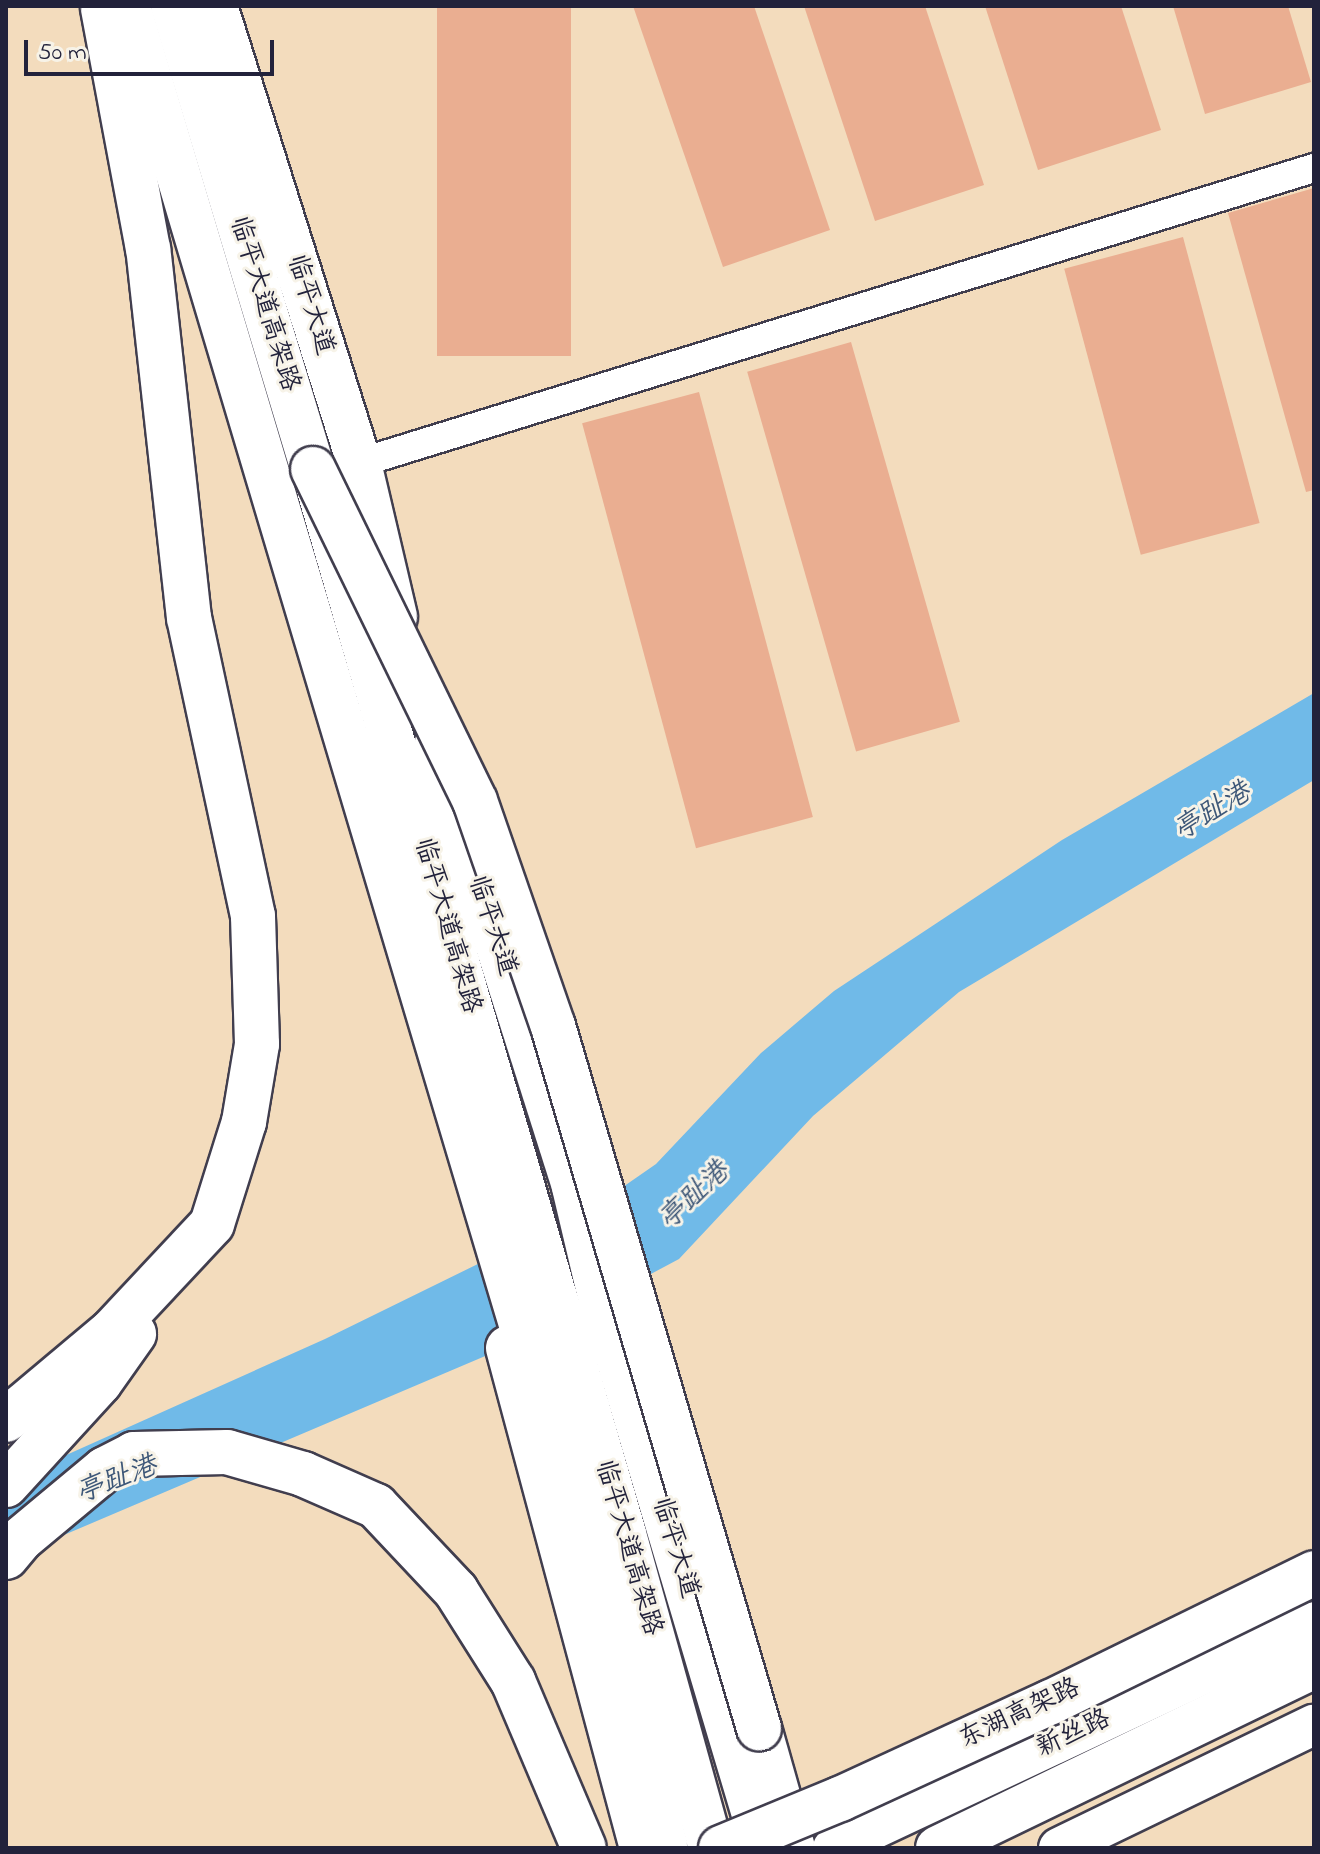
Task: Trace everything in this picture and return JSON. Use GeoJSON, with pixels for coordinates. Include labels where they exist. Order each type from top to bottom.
{"type":"FeatureCollection","features":[{"type":"Feature","properties":{"kind":"main road"},"geometry":{"type":"LineString","coordinates":[[6,1485],[100,1382],[212,1224],[244,1122],[257,1044],[253,916],[189,618],[148,249],[106,6]]}},
{"type":"Feature","properties":{"kind":"main road"},"geometry":{"type":"LineString","coordinates":[[106,6],[330,701],[482,1241],[513,1371],[642,1848]]}},
{"type":"Feature","properties":{"kind":"main road","name":"临平大道高架路"},"geometry":{"type":"LineString","coordinates":[[128,6],[585,1539],[666,1848]]}},
{"type":"Feature","properties":{"kind":"main road","name":"临平大道高架路"},"geometry":{"type":"LineString","coordinates":[[173,6],[313,469],[624,1534],[711,1848]]}},
{"type":"Feature","properties":{"kind":"main road","name":"临平大道"},"geometry":{"type":"LineString","coordinates":[[215,6],[359,463],[400,640],[574,1187],[601,1301],[764,1848]]}},
{"type":"Feature","properties":{"kind":"main road"},"geometry":{"type":"LineString","coordinates":[[313,469],[475,801],[562,1056],[793,1848]]}},
{"type":"Feature","properties":{"kind":"main road"},"geometry":{"type":"LineString","coordinates":[[6,1420],[112,1331],[212,1224]]}},
{"type":"Feature","properties":{"kind":"main road"},"geometry":{"type":"LineString","coordinates":[[6,1557],[21,1539],[105,1469],[134,1454],[227,1452],[303,1474],[376,1506],[456,1591],[513,1681],[584,1848]]}},
{"type":"Feature","properties":{"kind":"main road","name":"东湖高架路"},"geometry":{"type":"LineString","coordinates":[[721,1848],[840,1799],[1038,1708],[1314,1573]]}},
{"type":"Feature","properties":{"kind":"main road","name":"新丝路"},"geometry":{"type":"LineString","coordinates":[[833,1848],[1314,1622]]}},
{"type":"Feature","properties":{"kind":"main road"},"geometry":{"type":"LineString","coordinates":[[938,1848],[1314,1666]]}},
{"type":"Feature","properties":{"kind":"main road"},"geometry":{"type":"LineString","coordinates":[[1059,1848],[1314,1725]]}},
{"type":"Feature","properties":{"kind":"street"},"geometry":{"type":"LineString","coordinates":[[359,463],[1314,168]]}},
{"type":"Feature","properties":{"kind":"water","name":"亭趾港"},"geometry":{"type":"Polygon","coordinates":[[[1314,693],[1314,780],[959,992],[813,1116],[679,1259],[544,1331],[6,1557],[6,1482],[325,1339],[594,1207],[656,1164],[761,1053],[834,991],[1062,840],[1314,693]]]}},
{"type":"Feature","properties":{"kind":"building"},"geometry":{"type":"Polygon","coordinates":[[[437,6],[571,6],[571,356],[437,356],[437,6]]]}},
{"type":"Feature","properties":{"kind":"building"},"geometry":{"type":"Polygon","coordinates":[[[633,6],[754,6],[830,230],[723,267],[633,6]]]}},
{"type":"Feature","properties":{"kind":"building"},"geometry":{"type":"Polygon","coordinates":[[[804,6],[925,6],[984,185],[875,221],[804,6]]]}},
{"type":"Feature","properties":{"kind":"building"},"geometry":{"type":"Polygon","coordinates":[[[985,6],[1121,6],[1161,130],[1038,170],[985,6]]]}},
{"type":"Feature","properties":{"kind":"building"},"geometry":{"type":"Polygon","coordinates":[[[1173,6],[1288,6],[1311,82],[1205,114],[1173,6]]]}},
{"type":"Feature","properties":{"kind":"building"},"geometry":{"type":"Polygon","coordinates":[[[1314,188],[1314,490],[1306,492],[1228,213],[1314,188]]]}},
{"type":"Feature","properties":{"kind":"building"},"geometry":{"type":"Polygon","coordinates":[[[1183,237],[1260,523],[1141,555],[1064,269],[1183,237]]]}},
{"type":"Feature","properties":{"kind":"building"},"geometry":{"type":"Polygon","coordinates":[[[851,342],[960,722],[856,751],[747,372],[851,342]]]}},
{"type":"Feature","properties":{"kind":"building"},"geometry":{"type":"Polygon","coordinates":[[[699,392],[813,817],[696,848],[582,423],[699,392]]]}}]}
